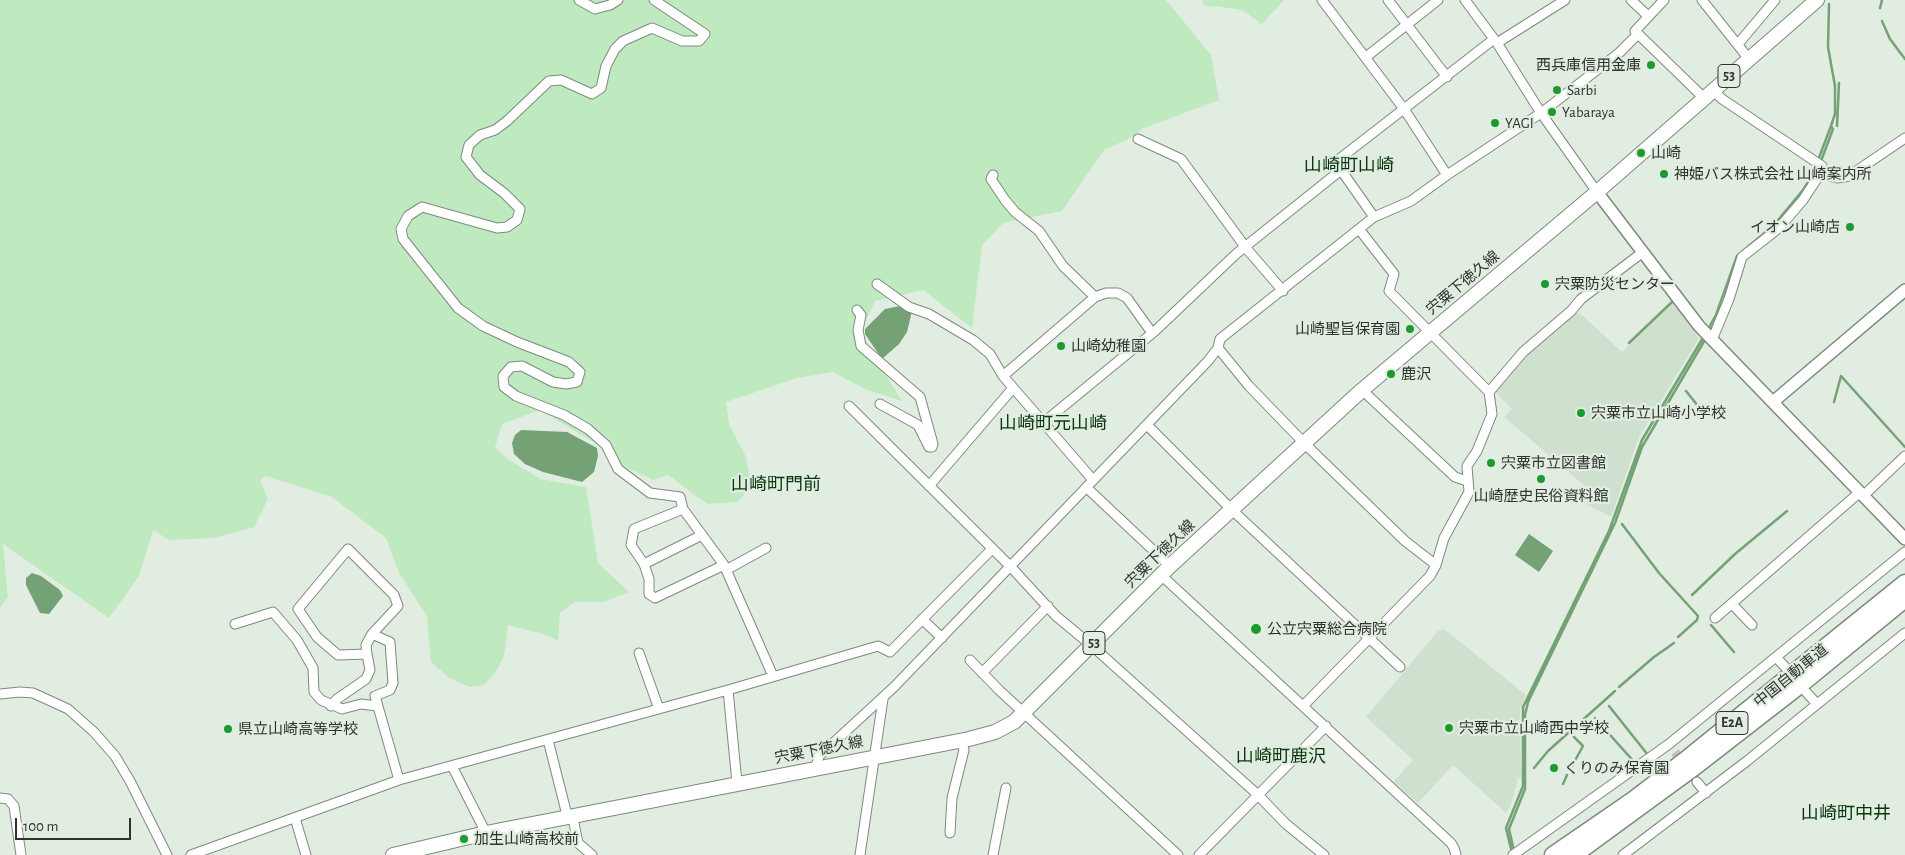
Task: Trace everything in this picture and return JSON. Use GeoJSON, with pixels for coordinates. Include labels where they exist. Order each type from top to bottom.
{"type":"FeatureCollection","features":[{"type":"Feature","properties":{"kind":"highway","name":"中国自動車道"},"geometry":{"type":"LineString","coordinates":[[1553,855],[1633,800],[1688,758],[1905,583]]}},
{"type":"Feature","properties":{"kind":"highway","name":"中国自動車道"},"geometry":{"type":"LineString","coordinates":[[1574,855],[1697,766],[1905,599]]}},
{"type":"Feature","properties":{"kind":"main road","name":"宍粟下徳久線"},"geometry":{"type":"LineString","coordinates":[[393,855],[486,833],[961,740],[995,732],[1016,720],[1165,570],[1362,390],[1428,332],[1597,192],[1817,0]]}},
{"type":"Feature","properties":{"kind":"street"},"geometry":{"type":"LineString","coordinates":[[579,0],[595,9],[610,5],[618,0]]}},
{"type":"Feature","properties":{"kind":"street"},"geometry":{"type":"LineString","coordinates":[[654,0],[705,34],[699,41],[682,41],[652,28],[623,41],[615,49],[606,66],[601,88],[592,94],[561,80],[549,81],[507,121],[495,130],[480,135],[469,145],[466,157],[480,175],[504,193],[520,209],[517,220],[507,227],[498,228],[422,207],[408,216],[401,229],[403,239],[458,308],[483,326],[517,342],[569,362],[580,372],[577,382],[566,384],[553,382],[522,366],[511,367],[503,376],[504,387],[516,396],[564,415],[588,429],[606,445],[618,469],[650,493],[680,497],[683,509],[725,568],[773,676]]}},
{"type":"Feature","properties":{"kind":"street"},"geometry":{"type":"LineString","coordinates":[[1322,0],[1404,110],[1447,175]]}},
{"type":"Feature","properties":{"kind":"street"},"geometry":{"type":"LineString","coordinates":[[1388,0],[1447,77]]}},
{"type":"Feature","properties":{"kind":"street"},"geometry":{"type":"LineString","coordinates":[[1366,57],[1438,0]]}},
{"type":"Feature","properties":{"kind":"street"},"geometry":{"type":"LineString","coordinates":[[1465,0],[1496,41],[1541,113],[1597,192],[1712,340],[1774,401],[1905,539]]}},
{"type":"Feature","properties":{"kind":"street"},"geometry":{"type":"LineString","coordinates":[[1374,217],[1342,170],[1338,160],[1496,41],[1565,0]]}},
{"type":"Feature","properties":{"kind":"street"},"geometry":{"type":"LineString","coordinates":[[1631,0],[1648,16]]}},
{"type":"Feature","properties":{"kind":"street"},"geometry":{"type":"LineString","coordinates":[[1664,0],[1635,31],[1708,94],[1722,99],[1822,166],[1820,174],[1803,200],[1779,228],[1742,257],[1712,340]]}},
{"type":"Feature","properties":{"kind":"street"},"geometry":{"type":"LineString","coordinates":[[1702,0],[1749,59]]}},
{"type":"Feature","properties":{"kind":"street"},"geometry":{"type":"LineString","coordinates":[[1738,44],[1775,0]]}},
{"type":"Feature","properties":{"kind":"street"},"geometry":{"type":"LineString","coordinates":[[816,767],[819,756],[883,698],[1208,361],[1218,348],[1220,339],[1374,217],[1411,201],[1541,113],[1619,53],[1638,34]]}},
{"type":"Feature","properties":{"kind":"street"},"geometry":{"type":"LineString","coordinates":[[1820,174],[1837,178],[1849,176],[1905,138]]}},
{"type":"Feature","properties":{"kind":"street"},"geometry":{"type":"LineString","coordinates":[[1138,139],[1181,159],[1246,248],[1283,291]]}},
{"type":"Feature","properties":{"kind":"street"},"geometry":{"type":"LineString","coordinates":[[1043,423],[1152,333],[1246,248],[1342,170]]}},
{"type":"Feature","properties":{"kind":"street"},"geometry":{"type":"LineString","coordinates":[[992,175],[991,179],[1015,212],[1039,231],[1063,266],[1095,297]]}},
{"type":"Feature","properties":{"kind":"street"},"geometry":{"type":"LineString","coordinates":[[1304,706],[1415,593],[1436,565],[1444,538],[1469,492],[1467,466],[1477,451],[1492,414],[1489,392],[1388,291],[1394,274],[1359,229]]}},
{"type":"Feature","properties":{"kind":"street"},"geometry":{"type":"LineString","coordinates":[[1489,392],[1523,352],[1572,312],[1581,299],[1644,252]]}},
{"type":"Feature","properties":{"kind":"street"},"geometry":{"type":"LineString","coordinates":[[878,284],[909,306],[929,314],[973,340],[990,354],[1002,376],[1093,480]]}},
{"type":"Feature","properties":{"kind":"street"},"geometry":{"type":"LineString","coordinates":[[1774,401],[1905,290]]}},
{"type":"Feature","properties":{"kind":"street"},"geometry":{"type":"LineString","coordinates":[[1002,376],[1095,297],[1106,293],[1118,294],[1127,298],[1152,333]]}},
{"type":"Feature","properties":{"kind":"street"},"geometry":{"type":"LineString","coordinates":[[857,310],[862,320],[858,330],[860,346],[920,397],[933,444],[932,447],[929,447],[918,425],[880,404]]}},
{"type":"Feature","properties":{"kind":"street"},"geometry":{"type":"LineString","coordinates":[[1218,348],[1249,386],[1305,444],[1405,541],[1436,565]]}},
{"type":"Feature","properties":{"kind":"street"},"geometry":{"type":"LineString","coordinates":[[928,486],[1013,388]]}},
{"type":"Feature","properties":{"kind":"street"},"geometry":{"type":"LineString","coordinates":[[1362,390],[1455,477],[1467,481]]}},
{"type":"Feature","properties":{"kind":"street"},"geometry":{"type":"LineString","coordinates":[[849,406],[1010,566],[1056,616],[1092,645],[1257,794],[1286,824],[1324,855]]}},
{"type":"Feature","properties":{"kind":"street"},"geometry":{"type":"LineString","coordinates":[[1147,425],[1231,509],[1400,667]]}},
{"type":"Feature","properties":{"kind":"street"},"geometry":{"type":"LineString","coordinates":[[1715,618],[1905,456]]}},
{"type":"Feature","properties":{"kind":"street"},"geometry":{"type":"LineString","coordinates":[[1087,488],[1165,570],[1304,706],[1451,843],[1456,855]]}},
{"type":"Feature","properties":{"kind":"street"},"geometry":{"type":"LineString","coordinates":[[683,509],[634,528],[631,545],[644,564],[649,579],[649,594],[654,598],[725,568],[766,548]]}},
{"type":"Feature","properties":{"kind":"street"},"geometry":{"type":"LineString","coordinates":[[644,564],[702,535]]}},
{"type":"Feature","properties":{"kind":"street"},"geometry":{"type":"LineString","coordinates":[[331,706],[337,698],[366,679],[370,670],[366,645],[372,634],[398,606],[394,595],[348,549],[298,609],[317,637],[338,655],[367,654]]}},
{"type":"Feature","properties":{"kind":"street"},"geometry":{"type":"LineString","coordinates":[[191,855],[399,780],[728,690],[878,646],[890,652],[992,549]]}},
{"type":"Feature","properties":{"kind":"street"},"geometry":{"type":"LineString","coordinates":[[1513,855],[1668,744],[1905,552]]}},
{"type":"Feature","properties":{"kind":"street"},"geometry":{"type":"LineString","coordinates":[[1732,604],[1752,625]]}},
{"type":"Feature","properties":{"kind":"street"},"geometry":{"type":"LineString","coordinates":[[982,673],[1048,606]]}},
{"type":"Feature","properties":{"kind":"street"},"geometry":{"type":"LineString","coordinates":[[236,624],[273,612],[297,640],[312,668],[314,692],[321,700],[342,710],[361,704],[377,706]]}},
{"type":"Feature","properties":{"kind":"street"},"geometry":{"type":"LineString","coordinates":[[922,619],[942,638]]}},
{"type":"Feature","properties":{"kind":"street"},"geometry":{"type":"LineString","coordinates":[[1623,855],[1706,794],[1905,633]]}},
{"type":"Feature","properties":{"kind":"street"},"geometry":{"type":"LineString","coordinates":[[372,634],[390,642],[393,683],[390,690],[375,696],[399,780]]}},
{"type":"Feature","properties":{"kind":"street"},"geometry":{"type":"LineString","coordinates":[[639,653],[659,709]]}},
{"type":"Feature","properties":{"kind":"street"},"geometry":{"type":"LineString","coordinates":[[1776,657],[1787,669]]}},
{"type":"Feature","properties":{"kind":"street"},"geometry":{"type":"LineString","coordinates":[[970,660],[1024,714],[1178,855]]}},
{"type":"Feature","properties":{"kind":"street"},"geometry":{"type":"LineString","coordinates":[[728,690],[736,783]]}},
{"type":"Feature","properties":{"kind":"street"},"geometry":{"type":"LineString","coordinates":[[1806,692],[1817,704]]}},
{"type":"Feature","properties":{"kind":"street"},"geometry":{"type":"LineString","coordinates":[[0,694],[33,693],[68,709],[94,732],[115,756],[130,781],[167,855]]}},
{"type":"Feature","properties":{"kind":"street"},"geometry":{"type":"LineString","coordinates":[[860,855],[883,698]]}},
{"type":"Feature","properties":{"kind":"street"},"geometry":{"type":"LineString","coordinates":[[1199,855],[1326,726]]}},
{"type":"Feature","properties":{"kind":"street"},"geometry":{"type":"LineString","coordinates":[[548,740],[578,843],[592,855]]}},
{"type":"Feature","properties":{"kind":"street"},"geometry":{"type":"LineString","coordinates":[[950,832],[952,798],[964,750],[961,740]]}},
{"type":"Feature","properties":{"kind":"street"},"geometry":{"type":"LineString","coordinates":[[1668,744],[1675,752]]}},
{"type":"Feature","properties":{"kind":"street"},"geometry":{"type":"LineString","coordinates":[[452,766],[486,833]]}},
{"type":"Feature","properties":{"kind":"street"},"geometry":{"type":"LineString","coordinates":[[1698,782],[1706,794]]}},
{"type":"Feature","properties":{"kind":"street"},"geometry":{"type":"LineString","coordinates":[[993,855],[1006,788]]}},
{"type":"Feature","properties":{"kind":"street"},"geometry":{"type":"LineString","coordinates":[[0,798],[8,799],[14,806],[21,855]]}},
{"type":"Feature","properties":{"kind":"street"},"geometry":{"type":"LineString","coordinates":[[295,818],[306,855]]}},
{"type":"Feature","properties":{"kind":"shaded area"},"geometry":{"type":"Polygon","coordinates":[[[0,0],[1166,0],[1211,55],[1219,100],[1144,128],[1128,139],[1104,150],[1062,211],[1003,223],[982,245],[972,328],[923,290],[875,301],[860,333],[902,401],[867,390],[833,372],[797,378],[726,402],[729,424],[746,457],[751,487],[737,502],[707,504],[668,475],[653,480],[612,461],[611,449],[590,440],[540,410],[502,424],[495,447],[507,459],[541,479],[586,487],[598,563],[629,592],[604,602],[575,602],[560,613],[558,641],[543,634],[508,625],[504,656],[495,673],[484,685],[470,687],[449,678],[431,662],[427,616],[399,573],[386,538],[332,497],[266,476],[260,480],[268,499],[254,527],[214,538],[169,540],[153,530],[139,576],[109,618],[3,544],[8,597],[0,608],[0,0]]]}},
{"type":"Feature","properties":{"kind":"shaded area"},"geometry":{"type":"Polygon","coordinates":[[[1203,0],[1284,0],[1262,24],[1242,10],[1216,6],[1209,7],[1203,4],[1203,0]]]}},
{"type":"Feature","properties":{"kind":"shaded area","name":"宍粟市立山崎小学校"},"geometry":{"type":"Polygon","coordinates":[[[1673,303],[1699,338],[1639,437],[1611,517],[1586,504],[1592,492],[1504,417],[1512,409],[1494,391],[1531,350],[1577,313],[1581,314],[1622,352],[1673,303]]]}},
{"type":"Feature","properties":{"kind":"shaded area"},"geometry":{"type":"Polygon","coordinates":[[[900,306],[912,311],[907,332],[899,344],[882,359],[865,334],[865,329],[885,309],[900,306]]]}},
{"type":"Feature","properties":{"kind":"shaded area"},"geometry":{"type":"Polygon","coordinates":[[[521,430],[567,432],[597,448],[598,456],[594,472],[582,482],[543,472],[525,464],[514,454],[512,443],[515,435],[521,430]]]}},
{"type":"Feature","properties":{"kind":"shaded area"},"geometry":{"type":"Polygon","coordinates":[[[1529,534],[1553,551],[1539,572],[1515,555],[1529,534]]]}},
{"type":"Feature","properties":{"kind":"shaded area"},"geometry":{"type":"Polygon","coordinates":[[[32,573],[41,576],[60,590],[63,596],[49,614],[40,613],[26,585],[26,578],[32,573]]]}},
{"type":"Feature","properties":{"kind":"shaded area","name":"宍粟市立山崎西中学校"},"geometry":{"type":"Polygon","coordinates":[[[1444,629],[1526,695],[1520,709],[1521,778],[1518,779],[1511,805],[1506,813],[1453,765],[1418,803],[1393,782],[1413,760],[1366,717],[1438,631],[1444,629]]]}},
{"type":"Feature","properties":{"kind":"waterway"},"geometry":{"type":"LineString","coordinates":[[1880,8],[1882,0]]}},
{"type":"Feature","properties":{"kind":"waterway"},"geometry":{"type":"LineString","coordinates":[[1707,331],[1716,315],[1737,256],[1774,225],[1803,190],[1812,176],[1831,126],[1835,114],[1835,86],[1828,47],[1829,4]]}},
{"type":"Feature","properties":{"kind":"waterway"},"geometry":{"type":"LineString","coordinates":[[1882,21],[1890,39],[1905,59]]}},
{"type":"Feature","properties":{"kind":"waterway"},"geometry":{"type":"LineString","coordinates":[[1837,126],[1839,83]]}},
{"type":"Feature","properties":{"kind":"waterway"},"geometry":{"type":"LineString","coordinates":[[1821,161],[1833,129],[1831,126]]}},
{"type":"Feature","properties":{"kind":"waterway"},"geometry":{"type":"LineString","coordinates":[[1629,343],[1672,302]]}},
{"type":"Feature","properties":{"kind":"waterway"},"geometry":{"type":"LineString","coordinates":[[1710,331],[1716,321]]}},
{"type":"Feature","properties":{"kind":"waterway"},"geometry":{"type":"LineString","coordinates":[[1512,853],[1506,828],[1523,786],[1523,707],[1609,531],[1642,440],[1704,336]]}},
{"type":"Feature","properties":{"kind":"waterway"},"geometry":{"type":"LineString","coordinates":[[1514,851],[1509,829],[1525,789],[1525,715],[1528,702],[1615,523],[1642,447],[1706,338]]}},
{"type":"Feature","properties":{"kind":"waterway"},"geometry":{"type":"LineString","coordinates":[[1834,402],[1841,376],[1905,447]]}},
{"type":"Feature","properties":{"kind":"waterway"},"geometry":{"type":"LineString","coordinates":[[1686,391],[1706,416]]}},
{"type":"Feature","properties":{"kind":"waterway"},"geometry":{"type":"LineString","coordinates":[[1692,595],[1735,554],[1787,511]]}},
{"type":"Feature","properties":{"kind":"waterway"},"geometry":{"type":"LineString","coordinates":[[1622,524],[1659,573],[1698,616],[1697,620],[1678,637]]}},
{"type":"Feature","properties":{"kind":"waterway"},"geometry":{"type":"LineString","coordinates":[[1711,625],[1734,652]]}},
{"type":"Feature","properties":{"kind":"waterway"},"geometry":{"type":"LineString","coordinates":[[1619,687],[1654,657],[1674,643]]}},
{"type":"Feature","properties":{"kind":"waterway"},"geometry":{"type":"LineString","coordinates":[[1534,768],[1548,751],[1615,691]]}},
{"type":"Feature","properties":{"kind":"waterway"},"geometry":{"type":"LineString","coordinates":[[1609,706],[1648,755]]}},
{"type":"Feature","properties":{"kind":"waterway"},"geometry":{"type":"LineString","coordinates":[[1595,718],[1636,764]]}},
{"type":"Feature","properties":{"kind":"waterway"},"geometry":{"type":"LineString","coordinates":[[1572,766],[1583,746],[1574,737]]}},
{"type":"Feature","properties":{"kind":"waterway"},"geometry":{"type":"LineString","coordinates":[[1563,784],[1567,775]]}},
{"type":"Feature","properties":{"kind":"tunnel"},"geometry":{"type":"LineString","coordinates":[[1675,752],[1697,782]]}},
{"type":"Feature","properties":{"kind":"place","name":"西兵庫信用金庫"},"geometry":{"type":"Point","coordinates":[1651,65]}},
{"type":"Feature","properties":{"kind":"place","name":"Sarbi"},"geometry":{"type":"Point","coordinates":[1557,90]}},
{"type":"Feature","properties":{"kind":"place","name":"Yabaraya"},"geometry":{"type":"Point","coordinates":[1552,112]}},
{"type":"Feature","properties":{"kind":"place","name":"YAGI"},"geometry":{"type":"Point","coordinates":[1495,123]}},
{"type":"Feature","properties":{"kind":"place","name":"山崎"},"geometry":{"type":"Point","coordinates":[1641,153]}},
{"type":"Feature","properties":{"kind":"place","name":"神姫バス株式会社 山崎案内所"},"geometry":{"type":"Point","coordinates":[1664,174]}},
{"type":"Feature","properties":{"kind":"place","name":"イオン山崎店"},"geometry":{"type":"Point","coordinates":[1850,227]}},
{"type":"Feature","properties":{"kind":"place","name":"宍粟防災センター"},"geometry":{"type":"Point","coordinates":[1545,284]}},
{"type":"Feature","properties":{"kind":"place","name":"山崎聖旨保育園"},"geometry":{"type":"Point","coordinates":[1410,329]}},
{"type":"Feature","properties":{"kind":"place","name":"山崎幼稚園"},"geometry":{"type":"Point","coordinates":[1061,346]}},
{"type":"Feature","properties":{"kind":"place","name":"鹿沢"},"geometry":{"type":"Point","coordinates":[1391,374]}},
{"type":"Feature","properties":{"kind":"place","name":"宍粟市立山崎小学校"},"geometry":{"type":"Point","coordinates":[1581,413]}},
{"type":"Feature","properties":{"kind":"place","name":"宍粟市立図書館"},"geometry":{"type":"Point","coordinates":[1491,463]}},
{"type":"Feature","properties":{"kind":"place","name":"山崎歴史民俗資料館"},"geometry":{"type":"Point","coordinates":[1541,479]}},
{"type":"Feature","properties":{"kind":"place","name":"公立宍粟総合病院"},"geometry":{"type":"Point","coordinates":[1256,629]}},
{"type":"Feature","properties":{"kind":"place","name":"宍粟市立山崎西中学校"},"geometry":{"type":"Point","coordinates":[1449,728]}},
{"type":"Feature","properties":{"kind":"place","name":"県立山崎高等学校"},"geometry":{"type":"Point","coordinates":[228,729]}},
{"type":"Feature","properties":{"kind":"place","name":"くりのみ保育園"},"geometry":{"type":"Point","coordinates":[1554,768]}},
{"type":"Feature","properties":{"kind":"place","name":"加生山崎高校前"},"geometry":{"type":"Point","coordinates":[464,839]}},
{"type":"Feature","properties":{"kind":"district","name":"山崎町山崎"},"geometry":{"type":"Point","coordinates":[1349,166]}},
{"type":"Feature","properties":{"kind":"district","name":"山崎町元山崎"},"geometry":{"type":"Point","coordinates":[1053,424]}},
{"type":"Feature","properties":{"kind":"district","name":"山崎町門前"},"geometry":{"type":"Point","coordinates":[776,485]}},
{"type":"Feature","properties":{"kind":"district","name":"山崎町鹿沢"},"geometry":{"type":"Point","coordinates":[1281,757]}},
{"type":"Feature","properties":{"kind":"district","name":"山崎町中井"},"geometry":{"type":"Point","coordinates":[1846,814]}}]}
